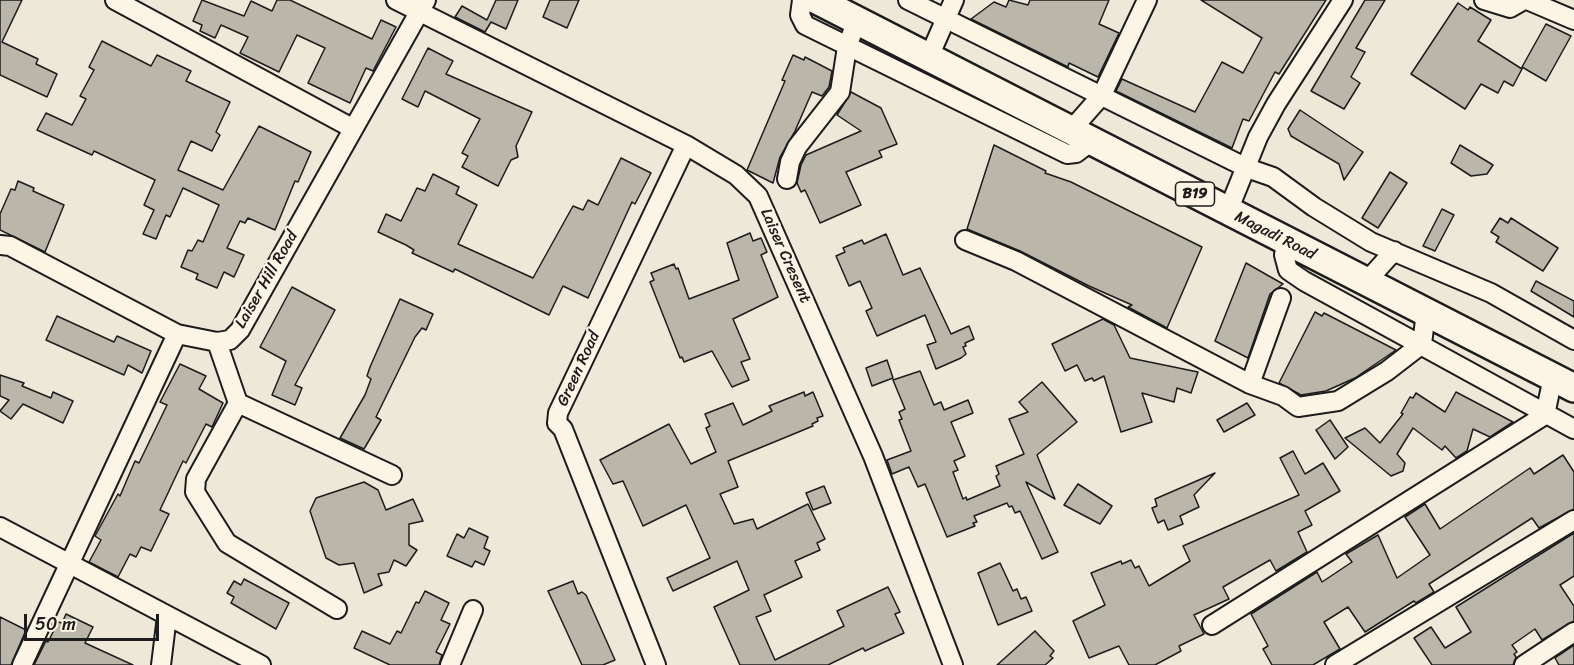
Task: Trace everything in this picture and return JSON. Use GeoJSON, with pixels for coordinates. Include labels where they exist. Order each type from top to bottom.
{"type":"FeatureCollection","features":[{"type":"Feature","properties":{"kind":"highway","name":"Magadi Road"},"geometry":{"type":"LineString","coordinates":[[817,0],[1563,383]]}},
{"type":"Feature","properties":{"kind":"street"},"geometry":{"type":"LineString","coordinates":[[115,0],[352,128]]}},
{"type":"Feature","properties":{"kind":"street","name":"Laiser Cresent"},"geometry":{"type":"LineString","coordinates":[[396,0],[423,6],[686,145],[736,175],[758,196],[873,456],[953,665]]}},
{"type":"Feature","properties":{"kind":"street"},"geometry":{"type":"LineString","coordinates":[[802,0],[800,15],[805,25],[1067,154],[1076,153],[1147,0]]}},
{"type":"Feature","properties":{"kind":"street"},"geometry":{"type":"LineString","coordinates":[[908,0],[1247,168],[1273,177],[1371,242],[1394,251],[1408,260],[1491,293],[1574,340]]}},
{"type":"Feature","properties":{"kind":"street"},"geometry":{"type":"LineString","coordinates":[[929,57],[954,0]]}},
{"type":"Feature","properties":{"kind":"street"},"geometry":{"type":"LineString","coordinates":[[1228,211],[1258,137],[1276,104],[1343,0]]}},
{"type":"Feature","properties":{"kind":"street"},"geometry":{"type":"LineString","coordinates":[[1484,0],[1509,8],[1525,0],[1574,20]]}},
{"type":"Feature","properties":{"kind":"street","name":"Laiser Hill Road"},"geometry":{"type":"LineString","coordinates":[[0,245],[10,246],[177,333],[217,342],[230,340],[240,330],[352,128],[423,6]]}},
{"type":"Feature","properties":{"kind":"street"},"geometry":{"type":"LineString","coordinates":[[787,179],[790,162],[797,147],[840,92],[847,47],[868,26]]}},
{"type":"Feature","properties":{"kind":"street"},"geometry":{"type":"LineString","coordinates":[[868,26],[868,55]]}},
{"type":"Feature","properties":{"kind":"street","name":"Green Road"},"geometry":{"type":"LineString","coordinates":[[656,665],[563,429],[557,423],[558,413],[686,145]]}},
{"type":"Feature","properties":{"kind":"street"},"geometry":{"type":"LineString","coordinates":[[965,240],[1016,261],[1251,384],[1283,396],[1298,407],[1338,401],[1387,371],[1422,344],[1426,312]]}},
{"type":"Feature","properties":{"kind":"street"},"geometry":{"type":"LineString","coordinates":[[1286,241],[1284,255],[1288,270],[1545,415],[1574,429]]}},
{"type":"Feature","properties":{"kind":"street"},"geometry":{"type":"LineString","coordinates":[[1366,282],[1394,251]]}},
{"type":"Feature","properties":{"kind":"street"},"geometry":{"type":"LineString","coordinates":[[1251,384],[1281,298]]}},
{"type":"Feature","properties":{"kind":"street"},"geometry":{"type":"LineString","coordinates":[[22,665],[177,333]]}},
{"type":"Feature","properties":{"kind":"street"},"geometry":{"type":"LineString","coordinates":[[217,342],[238,403],[392,475]]}},
{"type":"Feature","properties":{"kind":"street"},"geometry":{"type":"LineString","coordinates":[[1212,625],[1545,415],[1563,383]]}},
{"type":"Feature","properties":{"kind":"street"},"geometry":{"type":"LineString","coordinates":[[238,403],[196,479],[195,492],[227,543],[337,609]]}},
{"type":"Feature","properties":{"kind":"street"},"geometry":{"type":"LineString","coordinates":[[1335,665],[1574,520]]}},
{"type":"Feature","properties":{"kind":"street"},"geometry":{"type":"LineString","coordinates":[[0,527],[261,665]]}},
{"type":"Feature","properties":{"kind":"street"},"geometry":{"type":"LineString","coordinates":[[450,665],[473,610]]}},
{"type":"Feature","properties":{"kind":"street"},"geometry":{"type":"LineString","coordinates":[[161,665],[167,616]]}},
{"type":"Feature","properties":{"kind":"street"},"geometry":{"type":"LineString","coordinates":[[1524,665],[1574,632]]}},
{"type":"Feature","properties":{"kind":"building"},"geometry":{"type":"Polygon","coordinates":[[[0,0],[22,0],[2,42],[38,59],[36,64],[57,74],[47,97],[0,75],[0,0]]]}},
{"type":"Feature","properties":{"kind":"building"},"geometry":{"type":"Polygon","coordinates":[[[202,0],[244,16],[251,1],[272,11],[277,0],[290,0],[372,39],[381,20],[396,27],[373,71],[366,68],[350,103],[308,83],[325,48],[297,35],[279,72],[240,53],[248,37],[221,25],[215,38],[200,31],[202,25],[193,21],[202,0]]]}},
{"type":"Feature","properties":{"kind":"building"},"geometry":{"type":"Polygon","coordinates":[[[496,0],[518,0],[506,29],[491,22],[485,32],[455,17],[462,6],[487,20],[496,0]]]}},
{"type":"Feature","properties":{"kind":"building"},"geometry":{"type":"Polygon","coordinates":[[[550,0],[579,0],[567,28],[543,17],[550,0]]]}},
{"type":"Feature","properties":{"kind":"building"},"geometry":{"type":"Polygon","coordinates":[[[1009,0],[1028,5],[1030,0],[1109,0],[1099,24],[1119,33],[1098,77],[1069,63],[1068,67],[971,19],[994,2],[1006,7],[1009,0]]]}},
{"type":"Feature","properties":{"kind":"building"},"geometry":{"type":"Polygon","coordinates":[[[1201,0],[1326,0],[1279,74],[1275,72],[1249,121],[1243,119],[1232,148],[1116,91],[1122,79],[1195,112],[1222,62],[1243,73],[1262,38],[1201,0]]]}},
{"type":"Feature","properties":{"kind":"building"},"geometry":{"type":"Polygon","coordinates":[[[1365,0],[1385,0],[1356,48],[1365,52],[1351,77],[1360,83],[1344,109],[1311,91],[1365,0]]]}},
{"type":"Feature","properties":{"kind":"building"},"geometry":{"type":"Polygon","coordinates":[[[1458,3],[1468,10],[1470,7],[1491,20],[1478,41],[1522,69],[1513,86],[1504,81],[1498,93],[1481,84],[1465,109],[1411,74],[1458,3]]]}},
{"type":"Feature","properties":{"kind":"building"},"geometry":{"type":"Polygon","coordinates":[[[1546,24],[1571,36],[1546,81],[1522,67],[1546,24]]]}},
{"type":"Feature","properties":{"kind":"building"},"geometry":{"type":"Polygon","coordinates":[[[102,41],[151,66],[157,55],[191,71],[186,81],[230,102],[216,132],[220,135],[212,151],[191,141],[178,170],[223,190],[259,126],[311,152],[298,182],[295,181],[275,230],[248,218],[245,223],[240,221],[227,248],[244,255],[234,277],[224,272],[217,288],[196,279],[198,274],[181,267],[188,250],[192,251],[198,240],[203,242],[219,205],[183,188],[170,217],[166,215],[156,239],[143,234],[154,210],[144,205],[155,180],[94,151],[92,155],[37,130],[46,113],[72,125],[86,99],[80,96],[94,70],[89,67],[102,41]]]}},
{"type":"Feature","properties":{"kind":"building"},"geometry":{"type":"Polygon","coordinates":[[[428,48],[453,61],[446,74],[532,112],[516,146],[518,157],[511,160],[498,186],[462,167],[468,156],[462,153],[480,119],[425,91],[418,107],[402,99],[428,48]]]}},
{"type":"Feature","properties":{"kind":"building"},"geometry":{"type":"Polygon","coordinates":[[[793,55],[804,60],[805,57],[832,71],[829,87],[822,96],[812,92],[795,131],[780,157],[773,183],[747,170],[785,81],[782,80],[793,55]]]}},
{"type":"Feature","properties":{"kind":"building"},"geometry":{"type":"Polygon","coordinates":[[[851,92],[881,108],[897,144],[879,151],[882,157],[846,172],[861,205],[820,223],[805,190],[801,192],[797,183],[801,165],[806,155],[861,131],[837,115],[851,92]]]}},
{"type":"Feature","properties":{"kind":"building"},"geometry":{"type":"Polygon","coordinates":[[[1300,110],[1363,152],[1344,180],[1339,164],[1291,136],[1288,129],[1300,110]]]}},
{"type":"Feature","properties":{"kind":"building"},"geometry":{"type":"Polygon","coordinates":[[[994,145],[1046,171],[1045,173],[1071,182],[1202,247],[1167,328],[1128,307],[1132,305],[1020,251],[967,229],[994,145]]]}},
{"type":"Feature","properties":{"kind":"building"},"geometry":{"type":"Polygon","coordinates":[[[1460,145],[1493,165],[1487,174],[1471,176],[1451,163],[1460,145]]]}},
{"type":"Feature","properties":{"kind":"building"},"geometry":{"type":"Polygon","coordinates":[[[621,158],[651,173],[635,204],[632,202],[588,298],[563,286],[549,315],[455,269],[453,272],[412,253],[414,250],[406,245],[378,232],[386,214],[401,221],[417,188],[425,191],[433,174],[459,187],[456,194],[477,205],[458,244],[533,278],[573,206],[583,210],[588,200],[598,205],[621,158]]]}},
{"type":"Feature","properties":{"kind":"building"},"geometry":{"type":"Polygon","coordinates":[[[1390,172],[1407,183],[1378,228],[1362,218],[1390,172]]]}},
{"type":"Feature","properties":{"kind":"building"},"geometry":{"type":"Polygon","coordinates":[[[18,181],[34,188],[33,191],[64,205],[45,252],[0,230],[0,214],[11,189],[15,190],[18,181]]]}},
{"type":"Feature","properties":{"kind":"building"},"geometry":{"type":"Polygon","coordinates":[[[1442,209],[1454,215],[1435,251],[1423,246],[1442,209]]]}},
{"type":"Feature","properties":{"kind":"building"},"geometry":{"type":"Polygon","coordinates":[[[1500,218],[1508,223],[1511,218],[1558,248],[1543,271],[1496,242],[1499,237],[1491,232],[1500,218]]]}},
{"type":"Feature","properties":{"kind":"building"},"geometry":{"type":"Polygon","coordinates":[[[750,233],[753,241],[761,238],[767,252],[761,255],[778,297],[733,319],[750,359],[741,362],[749,380],[732,387],[712,351],[684,362],[682,357],[680,358],[650,282],[654,280],[651,273],[674,264],[676,269],[678,268],[689,299],[739,280],[727,243],[750,233]]]}},
{"type":"Feature","properties":{"kind":"building"},"geometry":{"type":"Polygon","coordinates":[[[886,234],[903,275],[920,268],[951,334],[969,326],[974,339],[965,343],[966,346],[963,347],[966,354],[961,358],[936,369],[927,345],[936,342],[925,315],[877,336],[866,311],[872,308],[860,281],[849,286],[836,256],[845,252],[843,248],[862,240],[864,244],[886,234]]]}},
{"type":"Feature","properties":{"kind":"building"},"geometry":{"type":"Polygon","coordinates":[[[1246,263],[1283,284],[1270,294],[1248,358],[1215,341],[1246,263]]]}},
{"type":"Feature","properties":{"kind":"building"},"geometry":{"type":"Polygon","coordinates":[[[1536,281],[1574,301],[1574,317],[1531,291],[1536,281]]]}},
{"type":"Feature","properties":{"kind":"building"},"geometry":{"type":"Polygon","coordinates":[[[292,287],[335,310],[295,385],[302,388],[295,405],[272,395],[286,361],[260,347],[292,287]]]}},
{"type":"Feature","properties":{"kind":"building"},"geometry":{"type":"Polygon","coordinates":[[[400,299],[433,314],[426,330],[422,328],[415,337],[376,417],[381,420],[364,449],[340,438],[365,395],[371,379],[367,376],[370,367],[400,299]]]}},
{"type":"Feature","properties":{"kind":"building"},"geometry":{"type":"Polygon","coordinates":[[[1315,312],[1322,316],[1324,313],[1396,350],[1355,378],[1326,391],[1301,395],[1279,383],[1315,312]]]}},
{"type":"Feature","properties":{"kind":"building"},"geometry":{"type":"Polygon","coordinates":[[[57,316],[114,342],[117,336],[151,351],[142,373],[128,365],[124,375],[46,340],[57,316]]]}},
{"type":"Feature","properties":{"kind":"building"},"geometry":{"type":"Polygon","coordinates":[[[1103,319],[1114,325],[1130,358],[1198,372],[1191,393],[1177,388],[1174,402],[1142,393],[1152,422],[1121,432],[1104,376],[1094,381],[1092,378],[1085,381],[1077,365],[1065,371],[1052,344],[1103,319]]]}},
{"type":"Feature","properties":{"kind":"building"},"geometry":{"type":"Polygon","coordinates":[[[887,360],[893,378],[872,386],[866,368],[887,360]]]}},
{"type":"Feature","properties":{"kind":"building"},"geometry":{"type":"Polygon","coordinates":[[[180,364],[206,376],[199,389],[223,403],[212,427],[206,424],[186,463],[183,461],[160,510],[169,514],[151,551],[141,547],[136,557],[130,554],[118,577],[89,562],[101,540],[95,536],[118,494],[120,496],[135,461],[139,463],[167,405],[160,402],[180,364]]]}},
{"type":"Feature","properties":{"kind":"building"},"geometry":{"type":"Polygon","coordinates":[[[920,371],[934,405],[941,402],[944,410],[968,400],[973,413],[951,422],[965,456],[954,461],[958,470],[953,472],[963,499],[966,497],[967,500],[1000,486],[996,476],[999,474],[996,466],[1024,454],[1009,419],[1028,412],[1019,402],[1042,382],[1077,422],[1037,455],[1055,499],[1026,482],[1058,552],[1042,559],[1020,511],[1015,513],[1012,506],[1009,507],[1007,503],[974,516],[977,522],[973,523],[975,526],[947,537],[925,484],[918,487],[909,467],[892,474],[887,460],[911,451],[899,420],[902,419],[899,412],[905,409],[893,380],[920,371]]]}},
{"type":"Feature","properties":{"kind":"building"},"geometry":{"type":"Polygon","coordinates":[[[0,375],[24,383],[22,386],[51,398],[53,392],[73,401],[63,423],[23,404],[11,419],[0,411],[9,400],[0,396],[0,375]]]}},
{"type":"Feature","properties":{"kind":"building"},"geometry":{"type":"Polygon","coordinates":[[[804,392],[805,396],[813,392],[823,416],[817,418],[818,421],[812,424],[813,426],[728,461],[738,487],[720,494],[734,524],[753,519],[757,529],[808,504],[825,539],[817,543],[820,550],[795,561],[802,577],[764,595],[771,611],[756,617],[775,660],[844,626],[837,611],[888,587],[900,612],[895,614],[904,633],[865,651],[863,648],[828,665],[740,665],[714,607],[749,590],[737,561],[673,591],[667,578],[710,558],[686,505],[643,526],[623,481],[613,484],[600,460],[669,424],[691,464],[716,452],[706,428],[710,426],[705,414],[733,403],[743,425],[772,411],[769,406],[804,392]]]}},
{"type":"Feature","properties":{"kind":"building"},"geometry":{"type":"Polygon","coordinates":[[[1456,392],[1513,422],[1490,437],[1473,429],[1467,451],[1456,458],[1445,446],[1442,450],[1413,428],[1397,454],[1405,463],[1403,471],[1391,476],[1345,438],[1365,428],[1380,443],[1403,414],[1401,413],[1410,397],[1413,398],[1416,393],[1445,412],[1456,392]]]}},
{"type":"Feature","properties":{"kind":"building"},"geometry":{"type":"Polygon","coordinates":[[[1247,403],[1255,415],[1224,432],[1217,420],[1247,403]]]}},
{"type":"Feature","properties":{"kind":"building"},"geometry":{"type":"Polygon","coordinates":[[[1330,420],[1348,447],[1335,459],[1316,430],[1330,420]]]}},
{"type":"Feature","properties":{"kind":"building"},"geometry":{"type":"Polygon","coordinates":[[[1293,451],[1305,474],[1323,463],[1340,491],[1305,511],[1312,525],[1298,532],[1307,552],[1276,571],[1270,560],[1223,587],[1229,599],[1194,615],[1204,634],[1179,646],[1181,651],[1155,665],[1129,665],[1119,646],[1089,658],[1073,621],[1105,605],[1091,573],[1121,561],[1122,564],[1131,560],[1135,568],[1139,566],[1149,586],[1190,561],[1183,546],[1299,495],[1280,458],[1293,451]]]}},
{"type":"Feature","properties":{"kind":"building"},"geometry":{"type":"Polygon","coordinates":[[[1563,455],[1574,472],[1574,509],[1539,528],[1532,518],[1429,584],[1434,592],[1416,603],[1414,601],[1365,632],[1348,607],[1324,622],[1340,649],[1313,665],[1272,665],[1263,649],[1268,646],[1251,614],[1317,572],[1322,582],[1352,562],[1346,554],[1378,535],[1397,578],[1430,555],[1405,517],[1425,504],[1440,529],[1530,468],[1534,474],[1563,455]]]}},
{"type":"Feature","properties":{"kind":"building"},"geometry":{"type":"Polygon","coordinates":[[[1215,473],[1194,495],[1199,507],[1180,516],[1183,524],[1168,530],[1164,520],[1158,523],[1152,508],[1157,506],[1155,499],[1215,473]]]}},
{"type":"Feature","properties":{"kind":"building"},"geometry":{"type":"Polygon","coordinates":[[[364,482],[378,490],[386,510],[413,499],[423,521],[409,524],[409,545],[417,550],[406,566],[394,560],[389,572],[378,574],[382,585],[364,593],[354,563],[339,565],[326,558],[310,511],[316,498],[364,482]]]}},
{"type":"Feature","properties":{"kind":"building"},"geometry":{"type":"Polygon","coordinates":[[[1078,484],[1112,506],[1100,524],[1064,505],[1078,484]]]}},
{"type":"Feature","properties":{"kind":"building"},"geometry":{"type":"Polygon","coordinates":[[[824,486],[831,503],[813,510],[806,493],[824,486]]]}},
{"type":"Feature","properties":{"kind":"building"},"geometry":{"type":"Polygon","coordinates":[[[469,528],[488,537],[484,548],[490,551],[484,565],[475,561],[472,567],[447,556],[457,534],[464,538],[469,528]]]}},
{"type":"Feature","properties":{"kind":"building"},"geometry":{"type":"Polygon","coordinates":[[[1574,533],[1574,576],[1560,585],[1574,606],[1574,621],[1542,640],[1535,629],[1512,645],[1517,652],[1514,654],[1516,657],[1513,665],[1432,665],[1414,638],[1431,627],[1445,648],[1471,632],[1456,607],[1574,533]]]}},
{"type":"Feature","properties":{"kind":"building"},"geometry":{"type":"Polygon","coordinates":[[[1000,563],[1013,591],[1017,589],[1021,599],[1026,597],[1032,611],[998,625],[978,573],[1000,563]]]}},
{"type":"Feature","properties":{"kind":"building"},"geometry":{"type":"Polygon","coordinates":[[[244,579],[289,603],[276,629],[231,603],[234,597],[227,593],[234,581],[241,585],[244,579]]]}},
{"type":"Feature","properties":{"kind":"building"},"geometry":{"type":"Polygon","coordinates":[[[573,581],[578,594],[582,592],[586,595],[615,660],[603,665],[582,665],[548,591],[573,581]]]}},
{"type":"Feature","properties":{"kind":"building"},"geometry":{"type":"Polygon","coordinates":[[[425,591],[449,603],[441,620],[450,624],[436,652],[442,655],[439,665],[390,665],[354,648],[362,631],[390,644],[397,631],[401,633],[416,602],[419,603],[425,591]]]}},
{"type":"Feature","properties":{"kind":"building"},"geometry":{"type":"Polygon","coordinates":[[[66,614],[93,627],[85,643],[133,665],[34,665],[46,641],[48,642],[58,622],[62,623],[66,614]]]}},
{"type":"Feature","properties":{"kind":"building"},"geometry":{"type":"Polygon","coordinates":[[[0,617],[26,630],[11,665],[0,665],[0,617]]]}},
{"type":"Feature","properties":{"kind":"building"},"geometry":{"type":"Polygon","coordinates":[[[1035,631],[1054,651],[1050,656],[1053,658],[1045,665],[997,665],[1035,631]]]}},
{"type":"Feature","properties":{"kind":"building"},"geometry":{"type":"Polygon","coordinates":[[[1574,645],[1574,665],[1559,665],[1555,658],[1574,645]]]}}]}
